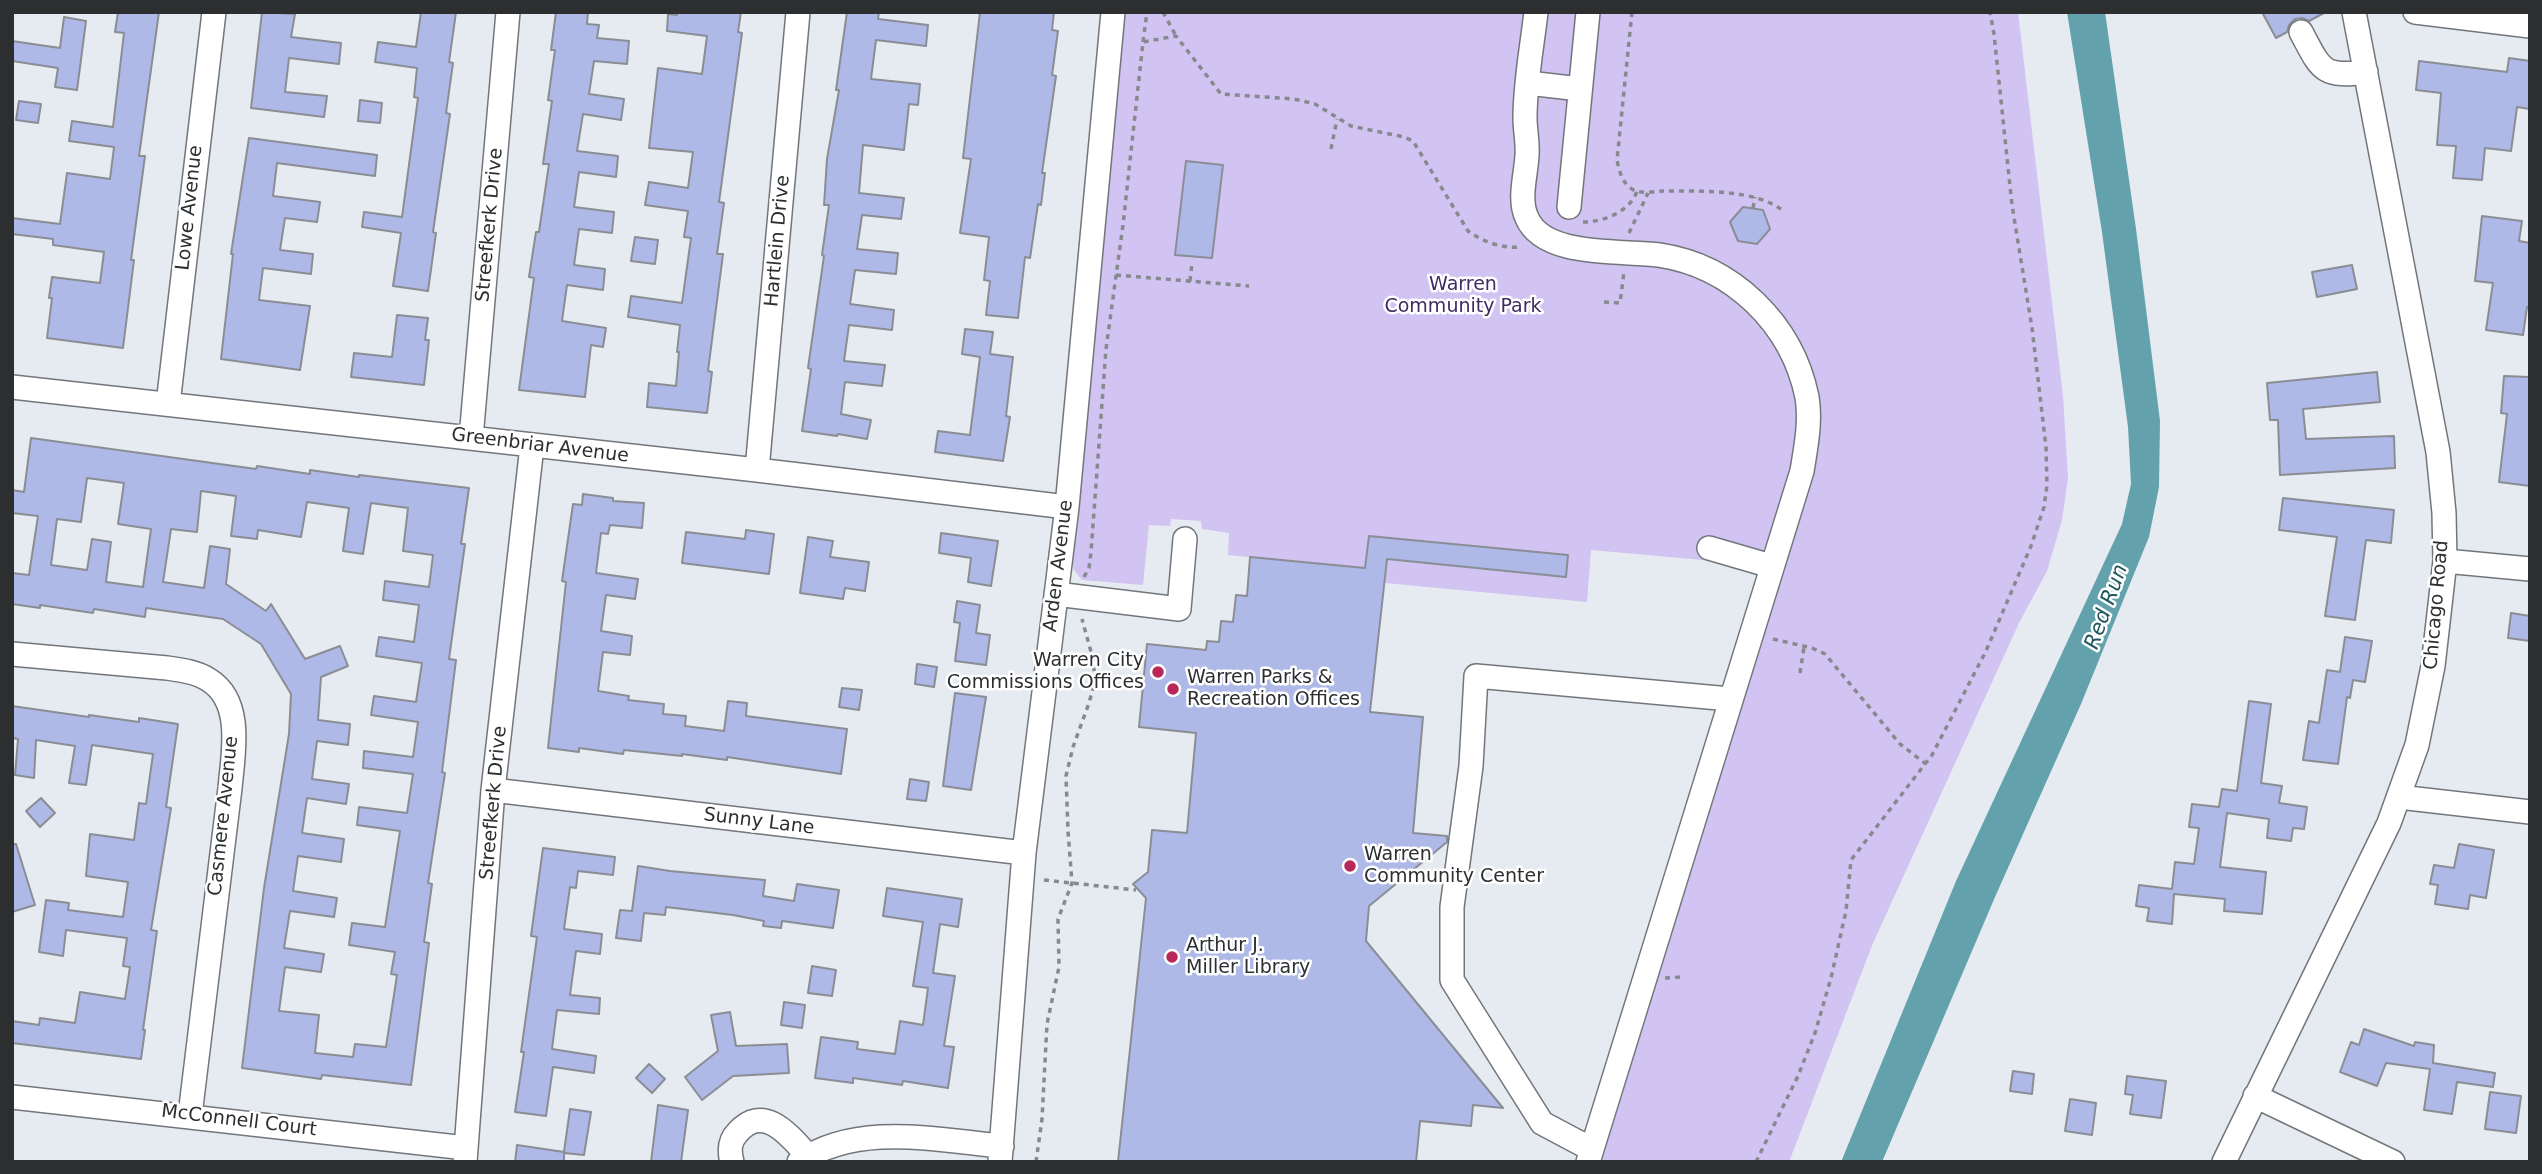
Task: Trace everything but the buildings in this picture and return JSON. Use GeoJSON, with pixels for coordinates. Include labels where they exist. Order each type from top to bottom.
{"type":"FeatureCollection","features":[{"type":"Feature","properties":{"kind":"street","name":"Lowe Avenue"},"geometry":{"type":"LineString","coordinates":[[168,404],[214,12]]}},
{"type":"Feature","properties":{"kind":"street","name":"Streefkerk Drive"},"geometry":{"type":"LineString","coordinates":[[471,438],[508,12]]}},
{"type":"Feature","properties":{"kind":"street","name":"Hartlein Drive"},"geometry":{"type":"LineString","coordinates":[[757,470],[799,12]]}},
{"type":"Feature","properties":{"kind":"street","name":"Arden Avenue"},"geometry":{"type":"LineString","coordinates":[[1001,1154],[1024,853],[1066,507],[1113,12]]}},
{"type":"Feature","properties":{"kind":"street"},"geometry":{"type":"LineString","coordinates":[[1536,12],[1525,117],[1527,153],[1522,198],[1526,218],[1538,234],[1550,242],[1574,248],[1660,255],[1702,267],[1738,287],[1764,311],[1781,332],[1807,397],[1808,434],[1802,471],[1589,1156],[1542,1123],[1452,980],[1452,907],[1471,766],[1476,676],[1730,699]]}},
{"type":"Feature","properties":{"kind":"street"},"geometry":{"type":"LineString","coordinates":[[1571,214],[1588,12]]}},
{"type":"Feature","properties":{"kind":"street","name":"Chicago Road"},"geometry":{"type":"LineString","coordinates":[[2224,1162],[2350,905],[2399,797],[2417,745],[2433,666],[2445,561],[2438,452],[2354,12]]}},
{"type":"Feature","properties":{"kind":"street"},"geometry":{"type":"LineString","coordinates":[[2415,12],[2530,26]]}},
{"type":"Feature","properties":{"kind":"street"},"geometry":{"type":"LineString","coordinates":[[2301,32],[2318,63],[2331,74],[2365,72]]}},
{"type":"Feature","properties":{"kind":"street"},"geometry":{"type":"LineString","coordinates":[[1528,83],[1580,89]]}},
{"type":"Feature","properties":{"kind":"street","name":"Greenbriar Avenue"},"geometry":{"type":"LineString","coordinates":[[12,387],[1066,507]]}},
{"type":"Feature","properties":{"kind":"street","name":"Streefkerk Drive"},"geometry":{"type":"LineString","coordinates":[[466,1155],[494,790],[533,446]]}},
{"type":"Feature","properties":{"kind":"street"},"geometry":{"type":"LineString","coordinates":[[1056,594],[1179,609],[1185,539]]}},
{"type":"Feature","properties":{"kind":"street"},"geometry":{"type":"LineString","coordinates":[[1709,548],[1771,566]]}},
{"type":"Feature","properties":{"kind":"street"},"geometry":{"type":"LineString","coordinates":[[2445,561],[2530,569]]}},
{"type":"Feature","properties":{"kind":"street","name":"Casmere Avenue"},"geometry":{"type":"LineString","coordinates":[[12,654],[167,667],[192,672],[210,680],[231,709],[231,778],[190,1115]]}},
{"type":"Feature","properties":{"kind":"street","name":"Sunny Lane"},"geometry":{"type":"LineString","coordinates":[[494,790],[1024,853]]}},
{"type":"Feature","properties":{"kind":"street"},"geometry":{"type":"LineString","coordinates":[[2399,797],[2530,812]]}},
{"type":"Feature","properties":{"kind":"street"},"geometry":{"type":"LineString","coordinates":[[2255,1096],[2393,1162]]}},
{"type":"Feature","properties":{"kind":"street","name":"McConnell Court"},"geometry":{"type":"LineString","coordinates":[[12,1097],[190,1115],[466,1155]]}},
{"type":"Feature","properties":{"kind":"street"},"geometry":{"type":"LineString","coordinates":[[733,1162],[730,1149],[733,1137],[754,1119],[771,1122],[790,1136],[803,1159],[858,1139],[891,1136],[1001,1154]]}},
{"type":"Feature","properties":{"kind":"path"},"geometry":{"type":"LineString","coordinates":[[1036,1162],[1042,1119],[1047,1024],[1059,967],[1058,919],[1073,883],[1066,776],[1094,681],[1093,659],[1079,608],[1083,577],[1089,568],[1091,552],[1106,349],[1146,12]]}},
{"type":"Feature","properties":{"kind":"path"},"geometry":{"type":"LineString","coordinates":[[1163,12],[1177,36],[1221,94],[1315,104],[1351,126],[1404,137],[1413,141],[1459,220],[1477,238],[1511,248],[1529,244],[1538,234]]}},
{"type":"Feature","properties":{"kind":"path"},"geometry":{"type":"LineString","coordinates":[[1632,12],[1617,160],[1619,172],[1626,183],[1637,191],[1644,192],[1693,191],[1755,197],[1771,202],[1782,210]]}},
{"type":"Feature","properties":{"kind":"path"},"geometry":{"type":"LineString","coordinates":[[1756,1162],[1798,1076],[1815,1033],[1846,911],[1851,860],[1926,764],[1986,651],[2031,546],[2044,507],[2047,485],[2046,447],[2032,328],[2012,205],[1990,12]]}},
{"type":"Feature","properties":{"kind":"path"},"geometry":{"type":"LineString","coordinates":[[1143,42],[1177,36]]}},
{"type":"Feature","properties":{"kind":"path"},"geometry":{"type":"LineString","coordinates":[[1331,149],[1337,119]]}},
{"type":"Feature","properties":{"kind":"path"},"geometry":{"type":"LineString","coordinates":[[1571,214],[1599,222],[1606,220],[1634,198],[1637,191]]}},
{"type":"Feature","properties":{"kind":"path"},"geometry":{"type":"LineString","coordinates":[[1753,208],[1755,197]]}},
{"type":"Feature","properties":{"kind":"path"},"geometry":{"type":"LineString","coordinates":[[1190,281],[1192,263]]}},
{"type":"Feature","properties":{"kind":"path"},"geometry":{"type":"LineString","coordinates":[[1116,275],[1249,286]]}},
{"type":"Feature","properties":{"kind":"path"},"geometry":{"type":"LineString","coordinates":[[1750,633],[1825,654],[1900,744],[1926,764]]}},
{"type":"Feature","properties":{"kind":"path"},"geometry":{"type":"LineString","coordinates":[[1800,673],[1804,646]]}},
{"type":"Feature","properties":{"kind":"path"},"geometry":{"type":"LineString","coordinates":[[1038,879],[1136,890]]}},
{"type":"Feature","properties":{"kind":"green space","name":"Warren Community Park"},"geometry":{"type":"Polygon","coordinates":[[[1124,12],[2018,12],[2063,396],[2068,478],[2062,520],[2047,571],[2019,623],[1873,943],[1789,1162],[1601,1162],[1781,580],[1750,573],[1739,564],[1709,555],[1703,560],[1591,550],[1587,602],[1385,583],[1386,570],[1228,555],[1229,533],[1202,529],[1201,521],[1171,519],[1170,526],[1149,525],[1143,585],[1082,580],[1074,570],[1071,561],[1124,12]]]}},
{"type":"Feature","properties":{"kind":"water","name":"Red Run"},"geometry":{"type":"Polygon","coordinates":[[[2067,12],[2105,12],[2160,421],[2159,487],[2149,537],[2081,704],[1882,1162],[1841,1162],[1956,881],[2122,524],[2131,484],[2128,427],[2102,232],[2067,12]]]}},
{"type":"Feature","properties":{"kind":"place","name":"Warren City Commissions Offices"},"geometry":{"type":"Point","coordinates":[1158,672]}},
{"type":"Feature","properties":{"kind":"place","name":"Warren Parks & Recreation Offices"},"geometry":{"type":"Point","coordinates":[1173,689]}},
{"type":"Feature","properties":{"kind":"place","name":"Warren Community Center"},"geometry":{"type":"Point","coordinates":[1350,866]}},
{"type":"Feature","properties":{"kind":"place","name":"Arthur J. Miller Library"},"geometry":{"type":"Point","coordinates":[1172,957]}}]}
